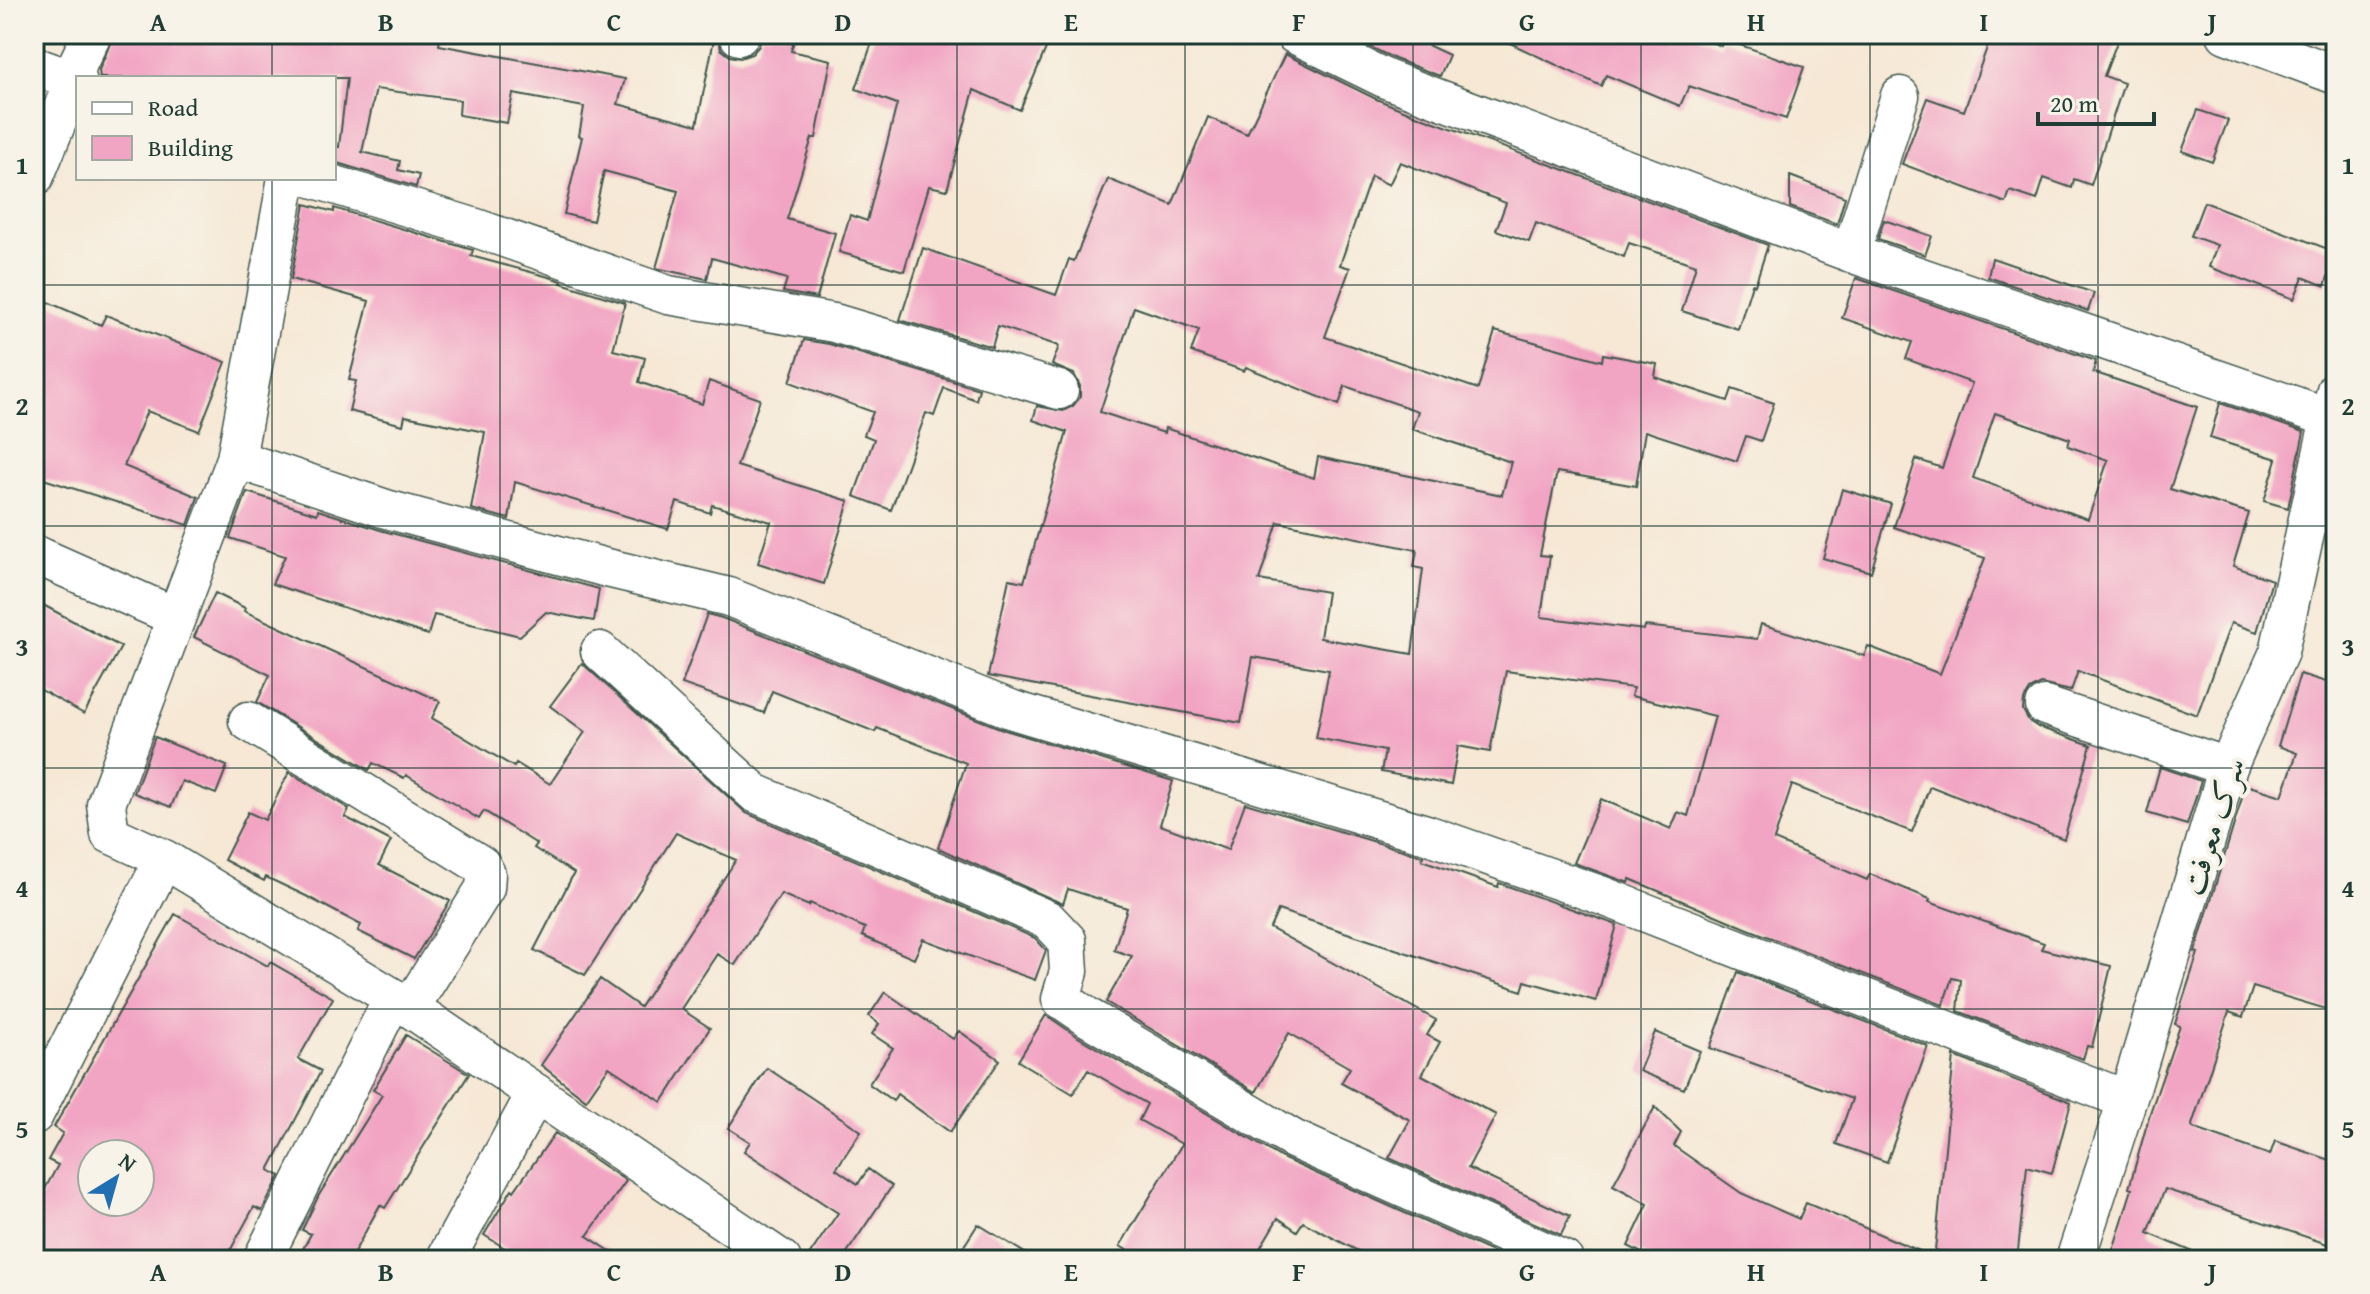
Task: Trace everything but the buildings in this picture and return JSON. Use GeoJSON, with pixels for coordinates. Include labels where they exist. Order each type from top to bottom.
{"type":"FeatureCollection","features":[{"type":"Feature","properties":{"kind":"street"},"geometry":{"type":"LineString","coordinates":[[77,76],[78,63],[92,34]]}},
{"type":"Feature","properties":{"kind":"street"},"geometry":{"type":"LineString","coordinates":[[1294,34],[1386,79],[1851,253],[2334,409]]}},
{"type":"Feature","properties":{"kind":"street"},"geometry":{"type":"LineString","coordinates":[[2226,34],[2336,75]]}},
{"type":"Feature","properties":{"kind":"street"},"geometry":{"type":"LineString","coordinates":[[34,66],[76,81],[34,178]]}},
{"type":"Feature","properties":{"kind":"street"},"geometry":{"type":"LineString","coordinates":[[1851,253],[1900,96]]}},
{"type":"Feature","properties":{"kind":"street"},"geometry":{"type":"LineString","coordinates":[[287,180],[236,459],[106,804],[110,834],[164,859],[402,1003],[782,1260]]}},
{"type":"Feature","properties":{"kind":"street"},"geometry":{"type":"LineString","coordinates":[[319,180],[476,228],[668,295],[834,323],[1059,390]]}},
{"type":"Feature","properties":{"kind":"street","name":"سرک معرفت"},"geometry":{"type":"LineString","coordinates":[[2075,1260],[2228,767],[2279,652],[2334,409]]}},
{"type":"Feature","properties":{"kind":"street"},"geometry":{"type":"LineString","coordinates":[[236,459],[386,509],[729,597],[1013,710],[1426,834],[1603,896],[2127,1100]]}},
{"type":"Feature","properties":{"kind":"street"},"geometry":{"type":"LineString","coordinates":[[34,554],[176,617]]}},
{"type":"Feature","properties":{"kind":"street"},"geometry":{"type":"LineString","coordinates":[[600,651],[755,793],[1048,920],[1067,940],[1069,971],[1061,999],[1089,1018],[1293,1139],[1564,1260]]}},
{"type":"Feature","properties":{"kind":"street"},"geometry":{"type":"LineString","coordinates":[[2045,706],[2228,767]]}},
{"type":"Feature","properties":{"kind":"street"},"geometry":{"type":"LineString","coordinates":[[248,721],[481,865],[486,874],[485,888],[402,1003],[262,1260]]}},
{"type":"Feature","properties":{"kind":"street"},"geometry":{"type":"LineString","coordinates":[[34,1115],[164,859]]}},
{"type":"Feature","properties":{"kind":"street"},"geometry":{"type":"LineString","coordinates":[[445,1260],[536,1093]]}}]}
